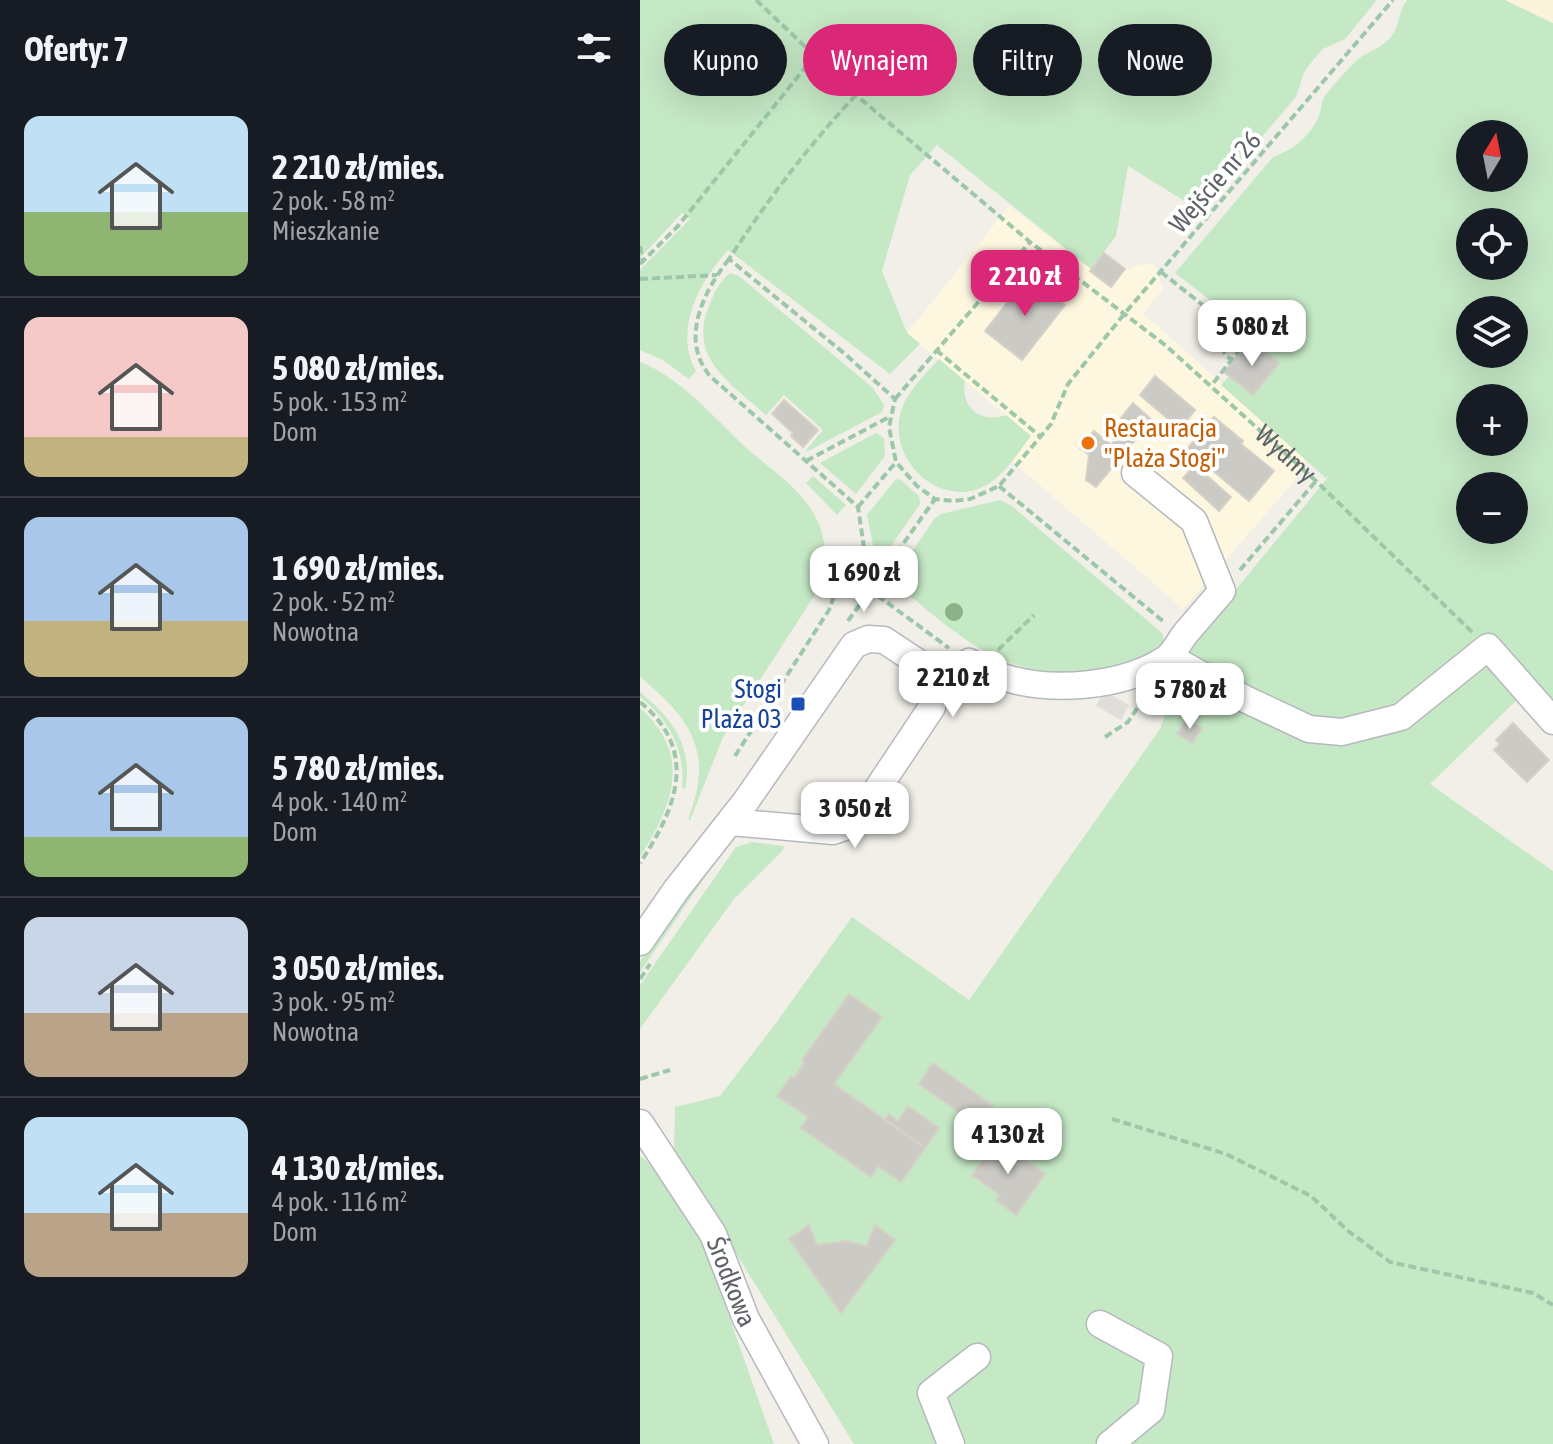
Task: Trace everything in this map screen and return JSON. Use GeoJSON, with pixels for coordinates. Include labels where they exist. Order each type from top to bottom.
{"type":"FeatureCollection","features":[{"type":"Feature","properties":{"kind":"street"},"geometry":{"type":"LineString","coordinates":[[936,682],[977,666],[1003,677],[1032,683],[1072,685],[1128,675],[1170,652],[1222,591],[1194,521],[1135,473]]}},
{"type":"Feature","properties":{"kind":"street"},"geometry":{"type":"LineString","coordinates":[[640,942],[730,822],[854,645],[868,639],[884,640],[928,669],[936,682],[932,707],[856,821],[833,831],[730,822]]}},
{"type":"Feature","properties":{"kind":"street"},"geometry":{"type":"LineString","coordinates":[[1170,652],[1245,699],[1309,729],[1342,732],[1401,717],[1488,647],[1553,721]]}},
{"type":"Feature","properties":{"kind":"street","name":"Środkowa"},"geometry":{"type":"LineString","coordinates":[[640,1123],[713,1234],[746,1319],[815,1444]]}},
{"type":"Feature","properties":{"kind":"street"},"geometry":{"type":"LineString","coordinates":[[1100,1324],[1159,1356],[1151,1410],[1110,1444]]}},
{"type":"Feature","properties":{"kind":"street"},"geometry":{"type":"LineString","coordinates":[[951,1444],[931,1393],[977,1357]]}},
{"type":"Feature","properties":{"kind":"path","name":"Wydmy"},"geometry":{"type":"LineString","coordinates":[[756,0],[803,42]]}},
{"type":"Feature","properties":{"kind":"path","name":"Wejście nr 26"},"geometry":{"type":"LineString","coordinates":[[1041,437],[1051,424],[1068,384],[1125,313],[1393,0]]}},
{"type":"Feature","properties":{"kind":"path"},"geometry":{"type":"LineString","coordinates":[[641,263],[678,226],[803,70]]}},
{"type":"Feature","properties":{"kind":"path"},"geometry":{"type":"LineString","coordinates":[[855,96],[829,123],[766,202],[717,275],[706,292],[697,321],[696,341],[699,359],[710,376],[858,507],[870,588]]}},
{"type":"Feature","properties":{"kind":"path","name":"Wydmy"},"geometry":{"type":"LineString","coordinates":[[857,96],[1030,242],[1125,313],[1211,386],[1316,481],[1488,647]]}},
{"type":"Feature","properties":{"kind":"path"},"geometry":{"type":"LineString","coordinates":[[936,350],[1041,437],[999,486],[970,499],[935,499],[904,474],[896,462],[889,417],[895,399],[936,350],[1030,242]]}},
{"type":"Feature","properties":{"kind":"path"},"geometry":{"type":"LineString","coordinates":[[640,246],[641,263]]}},
{"type":"Feature","properties":{"kind":"path"},"geometry":{"type":"LineString","coordinates":[[729,259],[895,399]]}},
{"type":"Feature","properties":{"kind":"path"},"geometry":{"type":"LineString","coordinates":[[1161,272],[1247,340],[1211,386]]}},
{"type":"Feature","properties":{"kind":"path"},"geometry":{"type":"LineString","coordinates":[[640,279],[717,275]]}},
{"type":"Feature","properties":{"kind":"path"},"geometry":{"type":"LineString","coordinates":[[1227,324],[1221,332],[1220,343],[1223,353],[1231,361]]}},
{"type":"Feature","properties":{"kind":"path"},"geometry":{"type":"LineString","coordinates":[[806,461],[889,417]]}},
{"type":"Feature","properties":{"kind":"path"},"geometry":{"type":"LineString","coordinates":[[858,507],[896,462]]}},
{"type":"Feature","properties":{"kind":"path"},"geometry":{"type":"LineString","coordinates":[[1222,591],[1316,481]]}},
{"type":"Feature","properties":{"kind":"path"},"geometry":{"type":"LineString","coordinates":[[999,486],[1170,652],[1128,722],[1105,737]]}},
{"type":"Feature","properties":{"kind":"path"},"geometry":{"type":"LineString","coordinates":[[870,588],[887,570],[935,499]]}},
{"type":"Feature","properties":{"kind":"path"},"geometry":{"type":"LineString","coordinates":[[735,756],[829,610],[841,576],[855,579],[870,588],[977,666],[992,656],[1034,615]]}},
{"type":"Feature","properties":{"kind":"path"},"geometry":{"type":"LineString","coordinates":[[640,702],[669,734],[677,759],[678,783],[670,808],[640,863]]}},
{"type":"Feature","properties":{"kind":"path"},"geometry":{"type":"LineString","coordinates":[[640,1079],[670,1070]]}},
{"type":"Feature","properties":{"kind":"path"},"geometry":{"type":"LineString","coordinates":[[1112,1119],[1226,1154],[1311,1196],[1347,1230],[1390,1262],[1533,1293],[1553,1305]]}},
{"type":"Feature","properties":{"kind":"shaded area"},"geometry":{"type":"Polygon","coordinates":[[[1009,206],[1091,269],[1104,253],[1128,269],[1154,263],[1163,289],[1143,313],[1306,460],[1297,478],[1183,609],[1012,461],[1031,436],[907,333],[1009,206]]]}},
{"type":"Feature","properties":{"kind":"shaded area"},"geometry":{"type":"Polygon","coordinates":[[[1104,691],[1129,705],[1121,720],[1096,706],[1104,691]]]}},
{"type":"Feature","properties":{"kind":"green space"},"geometry":{"type":"Polygon","coordinates":[[[640,0],[1377,0],[1345,39],[1323,49],[1313,60],[1304,72],[1296,97],[1199,210],[1128,166],[1116,236],[1091,269],[937,145],[910,175],[882,271],[907,333],[920,344],[890,374],[728,250],[708,276],[693,307],[687,339],[696,371],[689,379],[661,359],[640,350],[640,270],[690,219],[682,213],[640,258],[640,0]]]}},
{"type":"Feature","properties":{"kind":"green space"},"geometry":{"type":"Polygon","coordinates":[[[1407,0],[1505,0],[1553,23],[1553,733],[1521,696],[1430,784],[1553,871],[1553,1444],[854,1444],[674,1153],[675,1107],[720,1096],[852,917],[969,1000],[1160,729],[1191,644],[1330,475],[1326,478],[1221,385],[1229,376],[1253,395],[1279,363],[1250,340],[1254,334],[1175,273],[1273,157],[1294,147],[1305,137],[1318,118],[1325,96],[1342,75],[1359,59],[1382,45],[1396,29],[1407,0]]]}},
{"type":"Feature","properties":{"kind":"green space"},"geometry":{"type":"Polygon","coordinates":[[[730,273],[739,276],[873,388],[884,405],[882,412],[808,451],[823,430],[784,395],[766,415],[739,392],[716,368],[704,340],[704,323],[712,300],[720,283],[730,273]]]}},
{"type":"Feature","properties":{"kind":"green space"},"geometry":{"type":"Polygon","coordinates":[[[939,359],[965,381],[966,399],[974,412],[988,417],[1006,415],[1031,436],[1000,475],[978,489],[960,492],[942,489],[913,468],[904,452],[899,434],[902,407],[939,359]]]}},
{"type":"Feature","properties":{"kind":"green space"},"geometry":{"type":"Polygon","coordinates":[[[640,362],[686,390],[796,491],[816,518],[824,545],[823,572],[818,590],[723,737],[690,820],[699,774],[693,738],[672,707],[640,677],[640,362]]]}},
{"type":"Feature","properties":{"kind":"green space"},"geometry":{"type":"Polygon","coordinates":[[[876,433],[884,438],[885,456],[856,494],[820,463],[876,433]]]}},
{"type":"Feature","properties":{"kind":"green space"},"geometry":{"type":"Polygon","coordinates":[[[813,476],[846,505],[837,515],[806,483],[813,476]]]}},
{"type":"Feature","properties":{"kind":"green space"},"geometry":{"type":"Polygon","coordinates":[[[896,479],[919,496],[920,504],[879,563],[867,515],[896,479]]]}},
{"type":"Feature","properties":{"kind":"green space"},"geometry":{"type":"Polygon","coordinates":[[[1000,500],[1012,506],[1161,632],[1164,638],[1157,650],[1132,662],[1083,671],[1051,672],[1023,667],[972,643],[896,584],[896,575],[935,518],[1000,500]]]}},
{"type":"Feature","properties":{"kind":"green space"},"geometry":{"type":"Polygon","coordinates":[[[640,692],[678,734],[686,760],[685,789],[682,788],[681,761],[673,737],[659,716],[640,697],[640,692]]]}},
{"type":"Feature","properties":{"kind":"green space"},"geometry":{"type":"Polygon","coordinates":[[[640,708],[657,726],[667,744],[672,762],[672,781],[661,818],[640,857],[640,708]]]}},
{"type":"Feature","properties":{"kind":"green space"},"geometry":{"type":"Polygon","coordinates":[[[752,842],[784,846],[734,899],[640,1029],[640,985],[736,847],[752,842]]]}},
{"type":"Feature","properties":{"kind":"green space"},"geometry":{"type":"Polygon","coordinates":[[[720,855],[640,972],[640,961],[687,894],[720,855]]]}},
{"type":"Feature","properties":{"kind":"green space"},"geometry":{"type":"Polygon","coordinates":[[[640,1156],[649,1163],[701,1237],[774,1444],[640,1444],[640,1156]]]}},
{"type":"Feature","properties":{"kind":"sand"},"geometry":{"type":"Polygon","coordinates":[[[1505,0],[1553,0],[1553,23],[1505,0]]]}},
{"type":"Feature","properties":{"kind":"building"},"geometry":{"type":"Polygon","coordinates":[[[1104,253],[1125,269],[1111,287],[1090,271],[1104,253]]]}},
{"type":"Feature","properties":{"kind":"building"},"geometry":{"type":"Polygon","coordinates":[[[1028,276],[1065,305],[1022,360],[985,331],[1028,276]]]}},
{"type":"Feature","properties":{"kind":"building"},"geometry":{"type":"Polygon","coordinates":[[[1250,340],[1279,363],[1253,395],[1224,372],[1250,340]]]}},
{"type":"Feature","properties":{"kind":"building"},"geometry":{"type":"Polygon","coordinates":[[[1155,376],[1195,410],[1180,429],[1140,395],[1155,376]]]}},
{"type":"Feature","properties":{"kind":"building"},"geometry":{"type":"Polygon","coordinates":[[[784,400],[818,430],[803,447],[772,414],[784,400]]]}},
{"type":"Feature","properties":{"kind":"building"},"geometry":{"type":"Polygon","coordinates":[[[1133,403],[1152,420],[1096,487],[1086,480],[1089,455],[1080,448],[1094,431],[1111,445],[1128,423],[1121,418],[1133,403]]]}},
{"type":"Feature","properties":{"kind":"building"},"geometry":{"type":"Polygon","coordinates":[[[1214,417],[1274,471],[1249,501],[1187,449],[1214,417]]]}},
{"type":"Feature","properties":{"kind":"building"},"geometry":{"type":"Polygon","coordinates":[[[1195,465],[1231,497],[1219,511],[1183,478],[1195,465]]]}},
{"type":"Feature","properties":{"kind":"building"},"geometry":{"type":"Polygon","coordinates":[[[1187,719],[1202,728],[1192,743],[1177,734],[1187,719]]]}},
{"type":"Feature","properties":{"kind":"building"},"geometry":{"type":"Polygon","coordinates":[[[1513,723],[1549,760],[1527,782],[1494,750],[1500,744],[1496,740],[1513,723]]]}},
{"type":"Feature","properties":{"kind":"building"},"geometry":{"type":"Polygon","coordinates":[[[849,994],[882,1017],[834,1084],[925,1148],[901,1182],[878,1166],[871,1177],[801,1128],[808,1117],[777,1096],[791,1076],[794,1078],[805,1062],[802,1060],[849,994]]]}},
{"type":"Feature","properties":{"kind":"building"},"geometry":{"type":"Polygon","coordinates":[[[933,1063],[993,1106],[979,1126],[919,1084],[933,1063]]]}},
{"type":"Feature","properties":{"kind":"building"},"geometry":{"type":"Polygon","coordinates":[[[908,1106],[939,1128],[925,1148],[885,1119],[889,1114],[898,1121],[908,1106]]]}},
{"type":"Feature","properties":{"kind":"building"},"geometry":{"type":"Polygon","coordinates":[[[997,1139],[1045,1174],[1016,1215],[996,1200],[1000,1195],[972,1175],[997,1139]]]}},
{"type":"Feature","properties":{"kind":"building"},"geometry":{"type":"Polygon","coordinates":[[[809,1225],[817,1245],[846,1241],[867,1246],[875,1225],[895,1240],[841,1313],[789,1239],[809,1225]]]}},
{"type":"Feature","properties":{"kind":"place","name":"Restauracja \"Plaża Stogi\""},"geometry":{"type":"Point","coordinates":[1088,443]}},
{"type":"Feature","properties":{"kind":"place","name":"Stogi Plaża 03"},"geometry":{"type":"Point","coordinates":[798,704]}}]}
